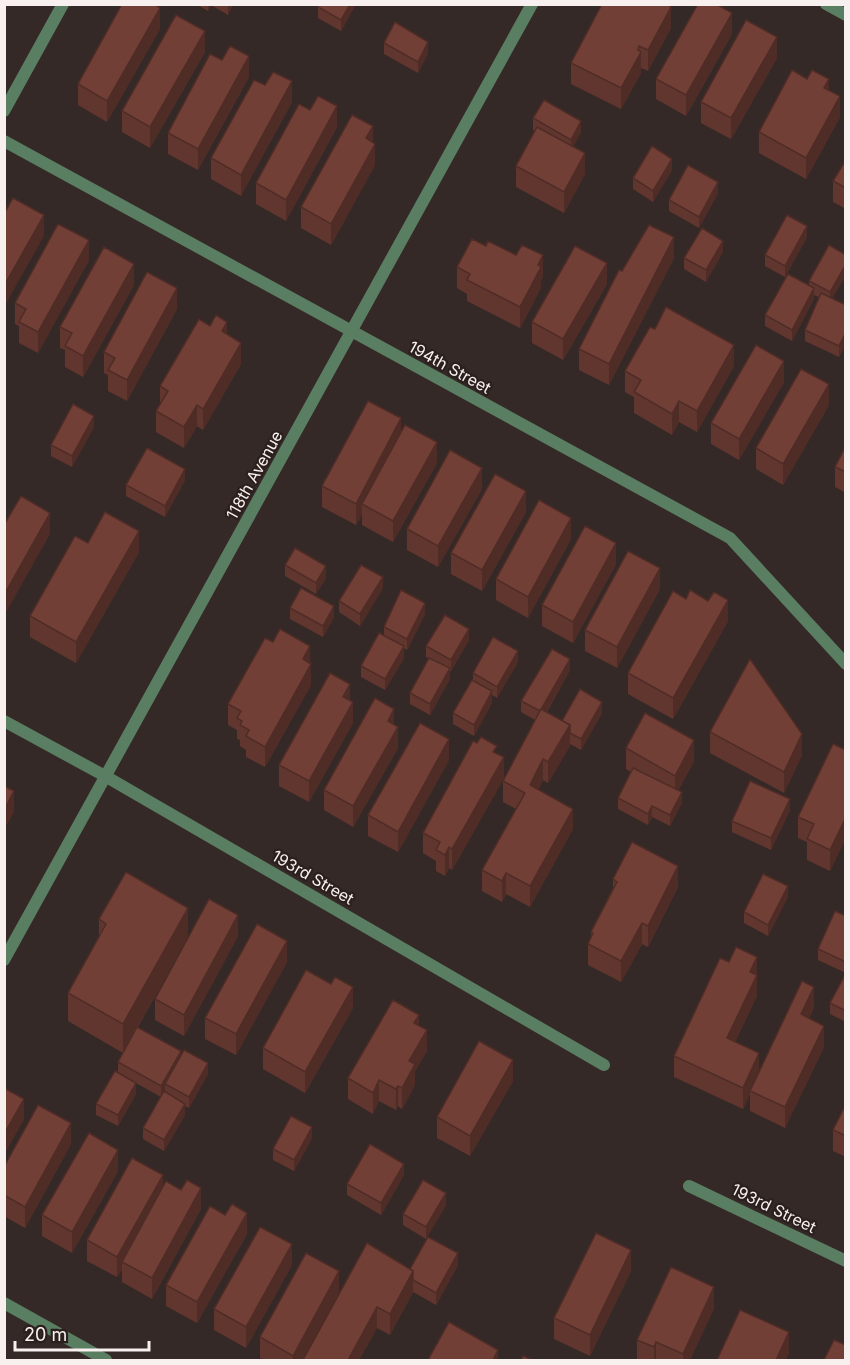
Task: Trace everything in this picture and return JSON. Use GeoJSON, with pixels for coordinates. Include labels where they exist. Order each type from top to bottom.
{"type":"FeatureCollection","features":[{"type":"Feature","properties":{"kind":"street"},"geometry":{"type":"LineString","coordinates":[[4,111],[63,4]]}},
{"type":"Feature","properties":{"kind":"street","name":"118th Avenue"},"geometry":{"type":"LineString","coordinates":[[4,960],[532,4]]}},
{"type":"Feature","properties":{"kind":"street"},"geometry":{"type":"LineString","coordinates":[[826,4],[846,15]]}},
{"type":"Feature","properties":{"kind":"street","name":"194th Street"},"geometry":{"type":"LineString","coordinates":[[4,141],[730,538],[846,664]]}},
{"type":"Feature","properties":{"kind":"street","name":"193rd Street"},"geometry":{"type":"LineString","coordinates":[[4,721],[105,776],[604,1065]]}},
{"type":"Feature","properties":{"kind":"street","name":"193rd Street"},"geometry":{"type":"LineString","coordinates":[[689,1186],[846,1261]]}},
{"type":"Feature","properties":{"kind":"street"},"geometry":{"type":"LineString","coordinates":[[4,1303],[106,1360]]}},
{"type":"Feature","properties":{"kind":"building"},"geometry":{"type":"Polygon","coordinates":[[[122,4],[154,4],[160,8],[107,101],[78,84],[122,4]]]}},
{"type":"Feature","properties":{"kind":"building"},"geometry":{"type":"Polygon","coordinates":[[[319,4],[350,4],[341,20],[318,7],[319,4]]]}},
{"type":"Feature","properties":{"kind":"building"},"geometry":{"type":"Polygon","coordinates":[[[602,4],[667,4],[671,7],[648,50],[639,46],[638,50],[641,52],[621,88],[571,63],[602,4]]]}},
{"type":"Feature","properties":{"kind":"building"},"geometry":{"type":"Polygon","coordinates":[[[698,4],[716,4],[732,13],[686,95],[656,79],[698,4]]]}},
{"type":"Feature","properties":{"kind":"building"},"geometry":{"type":"Polygon","coordinates":[[[176,15],[205,31],[150,127],[122,111],[176,15]]]}},
{"type":"Feature","properties":{"kind":"building"},"geometry":{"type":"Polygon","coordinates":[[[746,20],[777,37],[731,118],[701,102],[746,20]]]}},
{"type":"Feature","properties":{"kind":"building"},"geometry":{"type":"Polygon","coordinates":[[[395,22],[428,42],[418,62],[384,43],[395,22]]]}},
{"type":"Feature","properties":{"kind":"building"},"geometry":{"type":"Polygon","coordinates":[[[230,46],[249,56],[198,149],[168,133],[210,54],[222,60],[230,46]]]}},
{"type":"Feature","properties":{"kind":"building"},"geometry":{"type":"Polygon","coordinates":[[[792,70],[807,79],[812,70],[829,79],[824,88],[840,96],[806,158],[759,132],[792,70]]]}},
{"type":"Feature","properties":{"kind":"building"},"geometry":{"type":"Polygon","coordinates":[[[273,72],[292,81],[241,175],[211,158],[254,80],[265,85],[273,72]]]}},
{"type":"Feature","properties":{"kind":"building"},"geometry":{"type":"Polygon","coordinates":[[[318,96],[337,106],[286,200],[256,183],[299,104],[310,110],[318,96]]]}},
{"type":"Feature","properties":{"kind":"building"},"geometry":{"type":"Polygon","coordinates":[[[544,100],[581,121],[571,140],[533,118],[544,100]]]}},
{"type":"Feature","properties":{"kind":"building"},"geometry":{"type":"Polygon","coordinates":[[[352,115],[373,126],[366,138],[375,144],[331,224],[301,207],[352,115]]]}},
{"type":"Feature","properties":{"kind":"building"},"geometry":{"type":"Polygon","coordinates":[[[537,127],[585,153],[564,192],[516,166],[537,127]]]}},
{"type":"Feature","properties":{"kind":"building"},"geometry":{"type":"Polygon","coordinates":[[[652,146],[672,159],[653,191],[633,178],[652,146]]]}},
{"type":"Feature","properties":{"kind":"building"},"geometry":{"type":"Polygon","coordinates":[[[846,160],[846,188],[833,181],[846,160]]]}},
{"type":"Feature","properties":{"kind":"building"},"geometry":{"type":"Polygon","coordinates":[[[688,165],[718,182],[699,217],[669,200],[688,165]]]}},
{"type":"Feature","properties":{"kind":"building"},"geometry":{"type":"Polygon","coordinates":[[[13,198],[44,215],[4,286],[4,214],[13,198]]]}},
{"type":"Feature","properties":{"kind":"building"},"geometry":{"type":"Polygon","coordinates":[[[787,215],[807,226],[785,266],[765,255],[787,215]]]}},
{"type":"Feature","properties":{"kind":"building"},"geometry":{"type":"Polygon","coordinates":[[[58,224],[89,240],[38,332],[19,322],[26,309],[15,303],[58,224]]]}},
{"type":"Feature","properties":{"kind":"building"},"geometry":{"type":"Polygon","coordinates":[[[649,225],[674,237],[609,364],[579,349],[619,270],[622,271],[649,225]]]}},
{"type":"Feature","properties":{"kind":"building"},"geometry":{"type":"Polygon","coordinates":[[[702,228],[723,241],[706,270],[684,258],[702,228]]]}},
{"type":"Feature","properties":{"kind":"building"},"geometry":{"type":"Polygon","coordinates":[[[472,239],[486,246],[488,241],[516,255],[522,245],[543,255],[538,265],[541,267],[520,307],[467,280],[470,274],[457,267],[472,239]]]}},
{"type":"Feature","properties":{"kind":"building"},"geometry":{"type":"Polygon","coordinates":[[[829,245],[846,255],[846,264],[830,292],[809,281],[829,245]]]}},
{"type":"Feature","properties":{"kind":"building"},"geometry":{"type":"Polygon","coordinates":[[[575,246],[607,263],[563,339],[532,322],[575,246]]]}},
{"type":"Feature","properties":{"kind":"building"},"geometry":{"type":"Polygon","coordinates":[[[104,247],[134,264],[83,356],[65,346],[72,333],[60,327],[104,247]]]}},
{"type":"Feature","properties":{"kind":"building"},"geometry":{"type":"Polygon","coordinates":[[[147,272],[177,288],[127,380],[108,370],[115,358],[104,352],[147,272]]]}},
{"type":"Feature","properties":{"kind":"building"},"geometry":{"type":"Polygon","coordinates":[[[788,274],[814,288],[792,330],[765,315],[788,274]]]}},
{"type":"Feature","properties":{"kind":"building"},"geometry":{"type":"Polygon","coordinates":[[[821,293],[846,305],[846,332],[839,346],[805,330],[821,293]]]}},
{"type":"Feature","properties":{"kind":"building"},"geometry":{"type":"Polygon","coordinates":[[[666,307],[734,345],[697,411],[679,401],[672,414],[634,392],[641,380],[625,371],[650,327],[655,329],[666,307]]]}},
{"type":"Feature","properties":{"kind":"building"},"geometry":{"type":"Polygon","coordinates":[[[216,315],[227,322],[222,331],[241,343],[203,409],[197,405],[184,427],[156,411],[168,391],[160,386],[199,319],[210,326],[216,315]]]}},
{"type":"Feature","properties":{"kind":"building"},"geometry":{"type":"Polygon","coordinates":[[[756,345],[784,361],[739,439],[711,423],[756,345]]]}},
{"type":"Feature","properties":{"kind":"building"},"geometry":{"type":"Polygon","coordinates":[[[801,369],[829,384],[783,464],[756,448],[801,369]]]}},
{"type":"Feature","properties":{"kind":"building"},"geometry":{"type":"Polygon","coordinates":[[[368,401],[401,418],[356,504],[322,486],[368,401]]]}},
{"type":"Feature","properties":{"kind":"building"},"geometry":{"type":"Polygon","coordinates":[[[73,404],[94,416],[72,456],[51,445],[73,404]]]}},
{"type":"Feature","properties":{"kind":"building"},"geometry":{"type":"Polygon","coordinates":[[[405,425],[437,442],[393,521],[362,504],[405,425]]]}},
{"type":"Feature","properties":{"kind":"building"},"geometry":{"type":"Polygon","coordinates":[[[846,446],[846,472],[835,467],[846,446]]]}},
{"type":"Feature","properties":{"kind":"building"},"geometry":{"type":"Polygon","coordinates":[[[147,448],[185,469],[165,506],[126,485],[147,448]]]}},
{"type":"Feature","properties":{"kind":"building"},"geometry":{"type":"Polygon","coordinates":[[[450,450],[482,468],[438,546],[407,529],[450,450]]]}},
{"type":"Feature","properties":{"kind":"building"},"geometry":{"type":"Polygon","coordinates":[[[495,474],[526,491],[482,570],[451,553],[495,474]]]}},
{"type":"Feature","properties":{"kind":"building"},"geometry":{"type":"Polygon","coordinates":[[[21,496],[50,513],[4,595],[4,525],[21,496]]]}},
{"type":"Feature","properties":{"kind":"building"},"geometry":{"type":"Polygon","coordinates":[[[539,500],[571,518],[528,597],[496,579],[539,500]]]}},
{"type":"Feature","properties":{"kind":"building"},"geometry":{"type":"Polygon","coordinates":[[[105,512],[139,531],[76,642],[30,616],[75,536],[88,543],[105,512]]]}},
{"type":"Feature","properties":{"kind":"building"},"geometry":{"type":"Polygon","coordinates":[[[585,526],[616,543],[573,622],[542,605],[585,526]]]}},
{"type":"Feature","properties":{"kind":"building"},"geometry":{"type":"Polygon","coordinates":[[[295,548],[326,566],[316,583],[285,565],[295,548]]]}},
{"type":"Feature","properties":{"kind":"building"},"geometry":{"type":"Polygon","coordinates":[[[628,551],[660,568],[617,647],[585,630],[628,551]]]}},
{"type":"Feature","properties":{"kind":"building"},"geometry":{"type":"Polygon","coordinates":[[[361,565],[383,577],[360,614],[339,601],[361,565]]]}},
{"type":"Feature","properties":{"kind":"building"},"geometry":{"type":"Polygon","coordinates":[[[301,588],[334,606],[323,626],[290,608],[301,588]]]}},
{"type":"Feature","properties":{"kind":"building"},"geometry":{"type":"Polygon","coordinates":[[[401,590],[425,603],[407,639],[384,627],[401,590]]]}},
{"type":"Feature","properties":{"kind":"building"},"geometry":{"type":"Polygon","coordinates":[[[690,590],[708,601],[714,592],[728,600],[673,698],[628,673],[673,591],[686,599],[690,590]]]}},
{"type":"Feature","properties":{"kind":"building"},"geometry":{"type":"Polygon","coordinates":[[[445,615],[469,629],[451,660],[426,646],[445,615]]]}},
{"type":"Feature","properties":{"kind":"building"},"geometry":{"type":"Polygon","coordinates":[[[280,629],[310,646],[303,659],[311,664],[265,747],[246,736],[249,730],[240,725],[242,721],[237,718],[241,711],[228,704],[265,638],[273,642],[280,629]]]}},
{"type":"Feature","properties":{"kind":"building"},"geometry":{"type":"Polygon","coordinates":[[[379,633],[404,646],[385,679],[361,666],[379,633]]]}},
{"type":"Feature","properties":{"kind":"building"},"geometry":{"type":"Polygon","coordinates":[[[493,637],[518,651],[497,687],[473,673],[493,637]]]}},
{"type":"Feature","properties":{"kind":"building"},"geometry":{"type":"Polygon","coordinates":[[[552,649],[570,659],[540,711],[521,701],[552,649]]]}},
{"type":"Feature","properties":{"kind":"building"},"geometry":{"type":"Polygon","coordinates":[[[429,658],[450,668],[430,704],[410,693],[429,658]]]}},
{"type":"Feature","properties":{"kind":"building"},"geometry":{"type":"Polygon","coordinates":[[[750,659],[802,734],[784,772],[710,732],[750,659]]]}},
{"type":"Feature","properties":{"kind":"building"},"geometry":{"type":"Polygon","coordinates":[[[330,673],[350,684],[343,697],[353,702],[309,781],[279,765],[330,673]]]}},
{"type":"Feature","properties":{"kind":"building"},"geometry":{"type":"Polygon","coordinates":[[[472,680],[492,691],[474,725],[453,713],[472,680]]]}},
{"type":"Feature","properties":{"kind":"building"},"geometry":{"type":"Polygon","coordinates":[[[580,689],[602,702],[581,739],[570,733],[570,725],[562,721],[580,689]]]}},
{"type":"Feature","properties":{"kind":"building"},"geometry":{"type":"Polygon","coordinates":[[[375,698],[394,709],[388,721],[398,727],[353,806],[324,790],[375,698]]]}},
{"type":"Feature","properties":{"kind":"building"},"geometry":{"type":"Polygon","coordinates":[[[541,709],[570,725],[548,762],[543,759],[530,785],[573,809],[530,886],[506,873],[502,881],[482,870],[525,793],[503,781],[541,709]]]}},
{"type":"Feature","properties":{"kind":"building"},"geometry":{"type":"Polygon","coordinates":[[[645,713],[694,740],[675,776],[626,748],[645,713]]]}},
{"type":"Feature","properties":{"kind":"building"},"geometry":{"type":"Polygon","coordinates":[[[420,723],[449,739],[398,832],[368,815],[420,723]]]}},
{"type":"Feature","properties":{"kind":"building"},"geometry":{"type":"Polygon","coordinates":[[[481,737],[497,746],[493,752],[504,757],[452,849],[449,847],[445,855],[436,850],[440,842],[423,833],[473,741],[477,743],[481,737]]]}},
{"type":"Feature","properties":{"kind":"building"},"geometry":{"type":"Polygon","coordinates":[[[833,744],[846,750],[846,817],[830,850],[807,839],[814,824],[798,817],[833,744]]]}},
{"type":"Feature","properties":{"kind":"building"},"geometry":{"type":"Polygon","coordinates":[[[633,768],[682,792],[670,815],[652,806],[648,814],[618,798],[633,768]]]}},
{"type":"Feature","properties":{"kind":"building"},"geometry":{"type":"Polygon","coordinates":[[[750,781],[790,799],[771,838],[732,821],[750,781]]]}},
{"type":"Feature","properties":{"kind":"building"},"geometry":{"type":"Polygon","coordinates":[[[4,786],[14,791],[4,810],[4,786]]]}},
{"type":"Feature","properties":{"kind":"building"},"geometry":{"type":"Polygon","coordinates":[[[632,842],[678,866],[648,926],[642,923],[621,961],[588,944],[593,933],[591,932],[617,882],[613,879],[632,842]]]}},
{"type":"Feature","properties":{"kind":"building"},"geometry":{"type":"Polygon","coordinates":[[[126,872],[188,908],[123,1024],[68,993],[106,924],[99,919],[126,872]]]}},
{"type":"Feature","properties":{"kind":"building"},"geometry":{"type":"Polygon","coordinates":[[[763,874],[788,886],[768,925],[744,912],[763,874]]]}},
{"type":"Feature","properties":{"kind":"building"},"geometry":{"type":"Polygon","coordinates":[[[209,899],[238,915],[184,1015],[155,999],[209,899]]]}},
{"type":"Feature","properties":{"kind":"building"},"geometry":{"type":"Polygon","coordinates":[[[835,911],[846,916],[846,962],[818,949],[835,911]]]}},
{"type":"Feature","properties":{"kind":"building"},"geometry":{"type":"Polygon","coordinates":[[[257,924],[287,941],[236,1034],[205,1018],[257,924]]]}},
{"type":"Feature","properties":{"kind":"building"},"geometry":{"type":"Polygon","coordinates":[[[736,947],[757,957],[750,972],[757,975],[727,1038],[759,1053],[743,1088],[674,1056],[720,958],[729,962],[736,947]]]}},
{"type":"Feature","properties":{"kind":"building"},"geometry":{"type":"Polygon","coordinates":[[[306,970],[331,984],[335,977],[353,987],[305,1072],[263,1048],[306,970]]]}},
{"type":"Feature","properties":{"kind":"building"},"geometry":{"type":"Polygon","coordinates":[[[846,973],[846,1011],[830,1003],[846,973]]]}},
{"type":"Feature","properties":{"kind":"building"},"geometry":{"type":"Polygon","coordinates":[[[802,981],[814,987],[801,1014],[824,1026],[785,1107],[750,1091],[802,981]]]}},
{"type":"Feature","properties":{"kind":"building"},"geometry":{"type":"Polygon","coordinates":[[[393,1000],[419,1015],[414,1023],[427,1030],[409,1061],[415,1064],[402,1088],[398,1086],[396,1089],[379,1080],[373,1093],[348,1078],[393,1000]]]}},
{"type":"Feature","properties":{"kind":"building"},"geometry":{"type":"Polygon","coordinates":[[[137,1027],[181,1051],[161,1086],[118,1062],[137,1027]]]}},
{"type":"Feature","properties":{"kind":"building"},"geometry":{"type":"Polygon","coordinates":[[[479,1041],[513,1060],[470,1136],[437,1117],[479,1041]]]}},
{"type":"Feature","properties":{"kind":"building"},"geometry":{"type":"Polygon","coordinates":[[[184,1050],[208,1063],[189,1097],[165,1084],[184,1050]]]}},
{"type":"Feature","properties":{"kind":"building"},"geometry":{"type":"Polygon","coordinates":[[[115,1071],[136,1083],[118,1115],[96,1104],[115,1071]]]}},
{"type":"Feature","properties":{"kind":"building"},"geometry":{"type":"Polygon","coordinates":[[[4,1088],[24,1099],[4,1134],[4,1088]]]}},
{"type":"Feature","properties":{"kind":"building"},"geometry":{"type":"Polygon","coordinates":[[[164,1091],[185,1104],[164,1140],[143,1128],[164,1091]]]}},
{"type":"Feature","properties":{"kind":"building"},"geometry":{"type":"Polygon","coordinates":[[[846,1104],[846,1136],[833,1130],[846,1104]]]}},
{"type":"Feature","properties":{"kind":"building"},"geometry":{"type":"Polygon","coordinates":[[[38,1105],[71,1123],[25,1207],[4,1195],[4,1167],[38,1105]]]}},
{"type":"Feature","properties":{"kind":"building"},"geometry":{"type":"Polygon","coordinates":[[[291,1116],[312,1127],[294,1160],[273,1149],[291,1116]]]}},
{"type":"Feature","properties":{"kind":"building"},"geometry":{"type":"Polygon","coordinates":[[[89,1133],[118,1150],[72,1232],[42,1215],[89,1133]]]}},
{"type":"Feature","properties":{"kind":"building"},"geometry":{"type":"Polygon","coordinates":[[[370,1144],[404,1164],[381,1203],[347,1184],[370,1144]]]}},
{"type":"Feature","properties":{"kind":"building"},"geometry":{"type":"Polygon","coordinates":[[[132,1158],[163,1175],[117,1257],[87,1240],[132,1158]]]}},
{"type":"Feature","properties":{"kind":"building"},"geometry":{"type":"Polygon","coordinates":[[[187,1180],[201,1188],[152,1278],[122,1262],[166,1181],[181,1190],[187,1180]]]}},
{"type":"Feature","properties":{"kind":"building"},"geometry":{"type":"Polygon","coordinates":[[[423,1180],[446,1193],[426,1227],[403,1214],[423,1180]]]}},
{"type":"Feature","properties":{"kind":"building"},"geometry":{"type":"Polygon","coordinates":[[[232,1204],[247,1213],[197,1302],[166,1285],[210,1206],[225,1215],[232,1204]]]}},
{"type":"Feature","properties":{"kind":"building"},"geometry":{"type":"Polygon","coordinates":[[[260,1227],[292,1244],[246,1327],[214,1309],[260,1227]]]}},
{"type":"Feature","properties":{"kind":"building"},"geometry":{"type":"Polygon","coordinates":[[[596,1233],[631,1250],[590,1335],[554,1318],[596,1233]]]}},
{"type":"Feature","properties":{"kind":"building"},"geometry":{"type":"Polygon","coordinates":[[[428,1237],[458,1253],[436,1293],[413,1280],[413,1271],[410,1269],[428,1237]]]}},
{"type":"Feature","properties":{"kind":"building"},"geometry":{"type":"Polygon","coordinates":[[[367,1243],[413,1271],[390,1314],[377,1307],[348,1360],[303,1360],[367,1243]]]}},
{"type":"Feature","properties":{"kind":"building"},"geometry":{"type":"Polygon","coordinates":[[[306,1253],[339,1271],[293,1356],[260,1337],[306,1253]]]}},
{"type":"Feature","properties":{"kind":"building"},"geometry":{"type":"Polygon","coordinates":[[[671,1267],[714,1287],[683,1354],[656,1342],[654,1347],[637,1340],[671,1267]]]}},
{"type":"Feature","properties":{"kind":"building"},"geometry":{"type":"Polygon","coordinates":[[[740,1310],[789,1332],[776,1360],[717,1360],[740,1310]]]}},
{"type":"Feature","properties":{"kind":"building"},"geometry":{"type":"Polygon","coordinates":[[[449,1322],[498,1350],[493,1360],[428,1360],[449,1322]]]}},
{"type":"Feature","properties":{"kind":"building"},"geometry":{"type":"Polygon","coordinates":[[[834,1340],[846,1345],[846,1360],[824,1360],[834,1340]]]}},
{"type":"Feature","properties":{"kind":"building"},"geometry":{"type":"Polygon","coordinates":[[[523,1356],[533,1360],[521,1360],[523,1356]]]}}]}
